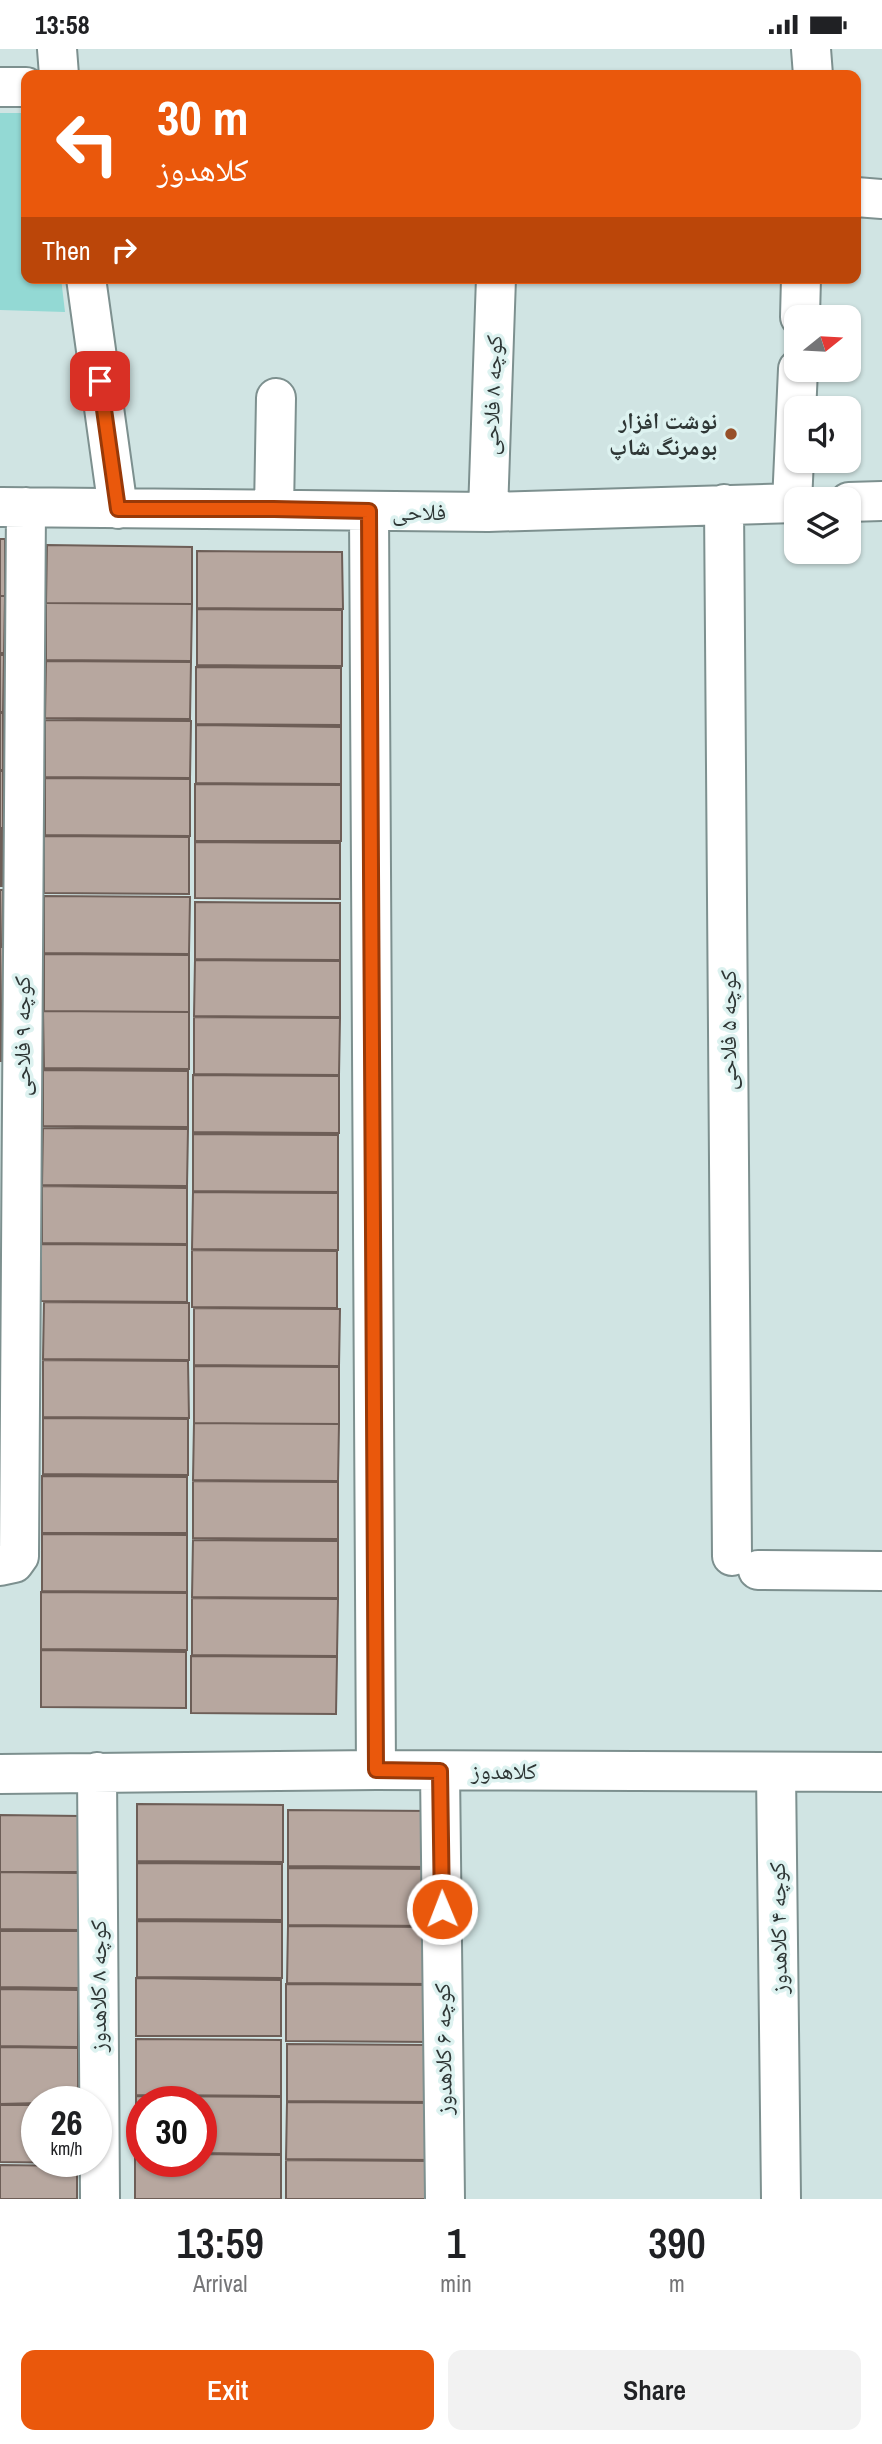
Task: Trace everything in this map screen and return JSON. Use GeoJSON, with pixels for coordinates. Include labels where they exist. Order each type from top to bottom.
{"type":"FeatureCollection","features":[{"type":"Feature","properties":{"kind":"street"},"geometry":{"type":"LineString","coordinates":[[57,49],[59,70]]}},
{"type":"Feature","properties":{"kind":"street"},"geometry":{"type":"LineString","coordinates":[[811,49],[813,70]]}},
{"type":"Feature","properties":{"kind":"street"},"geometry":{"type":"LineString","coordinates":[[0,87],[21,87]]}},
{"type":"Feature","properties":{"kind":"street"},"geometry":{"type":"LineString","coordinates":[[861,197],[882,199]]}},
{"type":"Feature","properties":{"kind":"street"},"geometry":{"type":"LineString","coordinates":[[87,284],[118,509]]}},
{"type":"Feature","properties":{"kind":"street","name":"کوچه ۸ فلاحی"},"geometry":{"type":"LineString","coordinates":[[488,512],[496,284]]}},
{"type":"Feature","properties":{"kind":"street"},"geometry":{"type":"LineString","coordinates":[[800,305],[801,284]]}},
{"type":"Feature","properties":{"kind":"street"},"geometry":{"type":"LineString","coordinates":[[794,487],[797,382]]}},
{"type":"Feature","properties":{"kind":"street"},"geometry":{"type":"LineString","coordinates":[[274,509],[276,398]]}},
{"type":"Feature","properties":{"kind":"street"},"geometry":{"type":"LineString","coordinates":[[861,502],[882,501]]}},
{"type":"Feature","properties":{"kind":"street","name":"فلاحی"},"geometry":{"type":"LineString","coordinates":[[13,507],[488,512],[784,503]]}},
{"type":"Feature","properties":{"kind":"street","name":"کوچه ۵ فلاحی"},"geometry":{"type":"LineString","coordinates":[[724,504],[745,1563],[882,1571]]}},
{"type":"Feature","properties":{"kind":"street","name":"کوچه ۹ فلاحی"},"geometry":{"type":"LineString","coordinates":[[7,1565],[19,1556],[13,507]]}},
{"type":"Feature","properties":{"kind":"street"},"geometry":{"type":"LineString","coordinates":[[369,511],[376,1770]]}},
{"type":"Feature","properties":{"kind":"street","name":"کلاهدوز"},"geometry":{"type":"LineString","coordinates":[[0,1774],[376,1770],[882,1772]]}},
{"type":"Feature","properties":{"kind":"street","name":"کوچه ۶ کلاهدوز"},"geometry":{"type":"LineString","coordinates":[[440,1771],[445,2199]]}},
{"type":"Feature","properties":{"kind":"street","name":"کوچه ۸ کلاهدوز"},"geometry":{"type":"LineString","coordinates":[[97,1772],[100,2199]]}},
{"type":"Feature","properties":{"kind":"street","name":"کوچه ۴ کلاهدوز"},"geometry":{"type":"LineString","coordinates":[[776,1772],[781,2199]]}},
{"type":"Feature","properties":{"kind":"shaded area"},"geometry":{"type":"Polygon","coordinates":[[[0,113],[21,113],[21,284],[62,284],[65,312],[0,310],[0,113]]]}},
{"type":"Feature","properties":{"kind":"building"},"geometry":{"type":"Polygon","coordinates":[[[0,539],[5,539],[5,596],[0,596],[0,539]]]}},
{"type":"Feature","properties":{"kind":"building"},"geometry":{"type":"Polygon","coordinates":[[[47,545],[192,547],[192,604],[46,603],[47,545]]]}},
{"type":"Feature","properties":{"kind":"building"},"geometry":{"type":"Polygon","coordinates":[[[197,551],[342,552],[343,609],[197,608],[197,551]]]}},
{"type":"Feature","properties":{"kind":"building"},"geometry":{"type":"Polygon","coordinates":[[[0,596],[5,596],[4,653],[0,653],[0,596]]]}},
{"type":"Feature","properties":{"kind":"building"},"geometry":{"type":"Polygon","coordinates":[[[46,603],[192,604],[191,661],[46,660],[46,603]]]}},
{"type":"Feature","properties":{"kind":"building"},"geometry":{"type":"Polygon","coordinates":[[[197,609],[342,610],[342,666],[197,665],[197,609]]]}},
{"type":"Feature","properties":{"kind":"building"},"geometry":{"type":"Polygon","coordinates":[[[0,655],[4,655],[3,712],[0,712],[0,655]]]}},
{"type":"Feature","properties":{"kind":"building"},"geometry":{"type":"Polygon","coordinates":[[[46,661],[191,662],[190,719],[45,718],[46,661]]]}},
{"type":"Feature","properties":{"kind":"building"},"geometry":{"type":"Polygon","coordinates":[[[196,667],[341,668],[341,725],[196,724],[196,667]]]}},
{"type":"Feature","properties":{"kind":"building"},"geometry":{"type":"Polygon","coordinates":[[[0,713],[3,713],[3,770],[0,770],[0,713]]]}},
{"type":"Feature","properties":{"kind":"building"},"geometry":{"type":"Polygon","coordinates":[[[45,720],[191,721],[190,778],[45,777],[45,720]]]}},
{"type":"Feature","properties":{"kind":"building"},"geometry":{"type":"Polygon","coordinates":[[[196,725],[341,727],[341,784],[196,783],[196,725]]]}},
{"type":"Feature","properties":{"kind":"building"},"geometry":{"type":"Polygon","coordinates":[[[0,771],[3,771],[3,828],[0,828],[0,771]]]}},
{"type":"Feature","properties":{"kind":"building"},"geometry":{"type":"Polygon","coordinates":[[[45,778],[190,779],[190,836],[45,835],[45,778]]]}},
{"type":"Feature","properties":{"kind":"building"},"geometry":{"type":"Polygon","coordinates":[[[195,784],[341,785],[341,841],[195,841],[195,784]]]}},
{"type":"Feature","properties":{"kind":"building"},"geometry":{"type":"Polygon","coordinates":[[[2,829],[2,886],[0,886],[2,829]]]}},
{"type":"Feature","properties":{"kind":"building"},"geometry":{"type":"Polygon","coordinates":[[[44,836],[189,837],[189,894],[44,893],[44,836]]]}},
{"type":"Feature","properties":{"kind":"building"},"geometry":{"type":"Polygon","coordinates":[[[195,842],[340,843],[340,899],[195,898],[195,842]]]}},
{"type":"Feature","properties":{"kind":"building"},"geometry":{"type":"Polygon","coordinates":[[[0,890],[3,890],[2,946],[0,946],[0,890]]]}},
{"type":"Feature","properties":{"kind":"building"},"geometry":{"type":"Polygon","coordinates":[[[44,896],[190,897],[189,954],[44,953],[44,896]]]}},
{"type":"Feature","properties":{"kind":"building"},"geometry":{"type":"Polygon","coordinates":[[[195,902],[340,903],[340,960],[195,959],[195,902]]]}},
{"type":"Feature","properties":{"kind":"building"},"geometry":{"type":"Polygon","coordinates":[[[0,947],[3,947],[2,1004],[0,1004],[0,947]]]}},
{"type":"Feature","properties":{"kind":"building"},"geometry":{"type":"Polygon","coordinates":[[[44,954],[189,955],[189,1012],[44,1011],[44,954]]]}},
{"type":"Feature","properties":{"kind":"building"},"geometry":{"type":"Polygon","coordinates":[[[195,960],[340,961],[340,1017],[194,1016],[195,960]]]}},
{"type":"Feature","properties":{"kind":"building"},"geometry":{"type":"Polygon","coordinates":[[[2,1004],[2,1061],[0,1061],[2,1004]]]}},
{"type":"Feature","properties":{"kind":"building"},"geometry":{"type":"Polygon","coordinates":[[[43,1011],[189,1012],[189,1069],[44,1068],[43,1011]]]}},
{"type":"Feature","properties":{"kind":"building"},"geometry":{"type":"Polygon","coordinates":[[[194,1017],[340,1018],[339,1075],[194,1074],[194,1017]]]}},
{"type":"Feature","properties":{"kind":"building"},"geometry":{"type":"Polygon","coordinates":[[[43,1070],[188,1071],[188,1127],[43,1126],[43,1070]]]}},
{"type":"Feature","properties":{"kind":"building"},"geometry":{"type":"Polygon","coordinates":[[[193,1075],[339,1076],[339,1133],[193,1132],[193,1075]]]}},
{"type":"Feature","properties":{"kind":"building"},"geometry":{"type":"Polygon","coordinates":[[[43,1128],[188,1129],[187,1186],[42,1185],[43,1128]]]}},
{"type":"Feature","properties":{"kind":"building"},"geometry":{"type":"Polygon","coordinates":[[[193,1134],[338,1135],[338,1192],[193,1191],[193,1134]]]}},
{"type":"Feature","properties":{"kind":"building"},"geometry":{"type":"Polygon","coordinates":[[[42,1186],[187,1188],[187,1244],[42,1243],[42,1186]]]}},
{"type":"Feature","properties":{"kind":"building"},"geometry":{"type":"Polygon","coordinates":[[[193,1192],[338,1193],[338,1250],[192,1249],[193,1192]]]}},
{"type":"Feature","properties":{"kind":"building"},"geometry":{"type":"Polygon","coordinates":[[[41,1244],[187,1245],[187,1302],[41,1301],[41,1244]]]}},
{"type":"Feature","properties":{"kind":"building"},"geometry":{"type":"Polygon","coordinates":[[[192,1250],[337,1251],[337,1308],[192,1307],[192,1250]]]}},
{"type":"Feature","properties":{"kind":"building"},"geometry":{"type":"Polygon","coordinates":[[[44,1302],[189,1303],[189,1360],[43,1359],[44,1302]]]}},
{"type":"Feature","properties":{"kind":"building"},"geometry":{"type":"Polygon","coordinates":[[[194,1308],[340,1309],[339,1366],[194,1365],[194,1308]]]}},
{"type":"Feature","properties":{"kind":"building"},"geometry":{"type":"Polygon","coordinates":[[[43,1360],[188,1361],[189,1418],[43,1417],[43,1360]]]}},
{"type":"Feature","properties":{"kind":"building"},"geometry":{"type":"Polygon","coordinates":[[[194,1366],[339,1367],[339,1424],[194,1423],[194,1366]]]}},
{"type":"Feature","properties":{"kind":"building"},"geometry":{"type":"Polygon","coordinates":[[[43,1418],[188,1419],[188,1475],[43,1474],[43,1418]]]}},
{"type":"Feature","properties":{"kind":"building"},"geometry":{"type":"Polygon","coordinates":[[[194,1423],[339,1424],[338,1481],[193,1480],[194,1423]]]}},
{"type":"Feature","properties":{"kind":"building"},"geometry":{"type":"Polygon","coordinates":[[[42,1476],[187,1477],[187,1533],[42,1533],[42,1476]]]}},
{"type":"Feature","properties":{"kind":"building"},"geometry":{"type":"Polygon","coordinates":[[[193,1481],[338,1482],[338,1539],[193,1538],[193,1481]]]}},
{"type":"Feature","properties":{"kind":"building"},"geometry":{"type":"Polygon","coordinates":[[[42,1534],[187,1535],[187,1592],[42,1591],[42,1534]]]}},
{"type":"Feature","properties":{"kind":"building"},"geometry":{"type":"Polygon","coordinates":[[[193,1540],[338,1541],[338,1598],[192,1597],[193,1540]]]}},
{"type":"Feature","properties":{"kind":"building"},"geometry":{"type":"Polygon","coordinates":[[[41,1592],[187,1593],[187,1650],[41,1649],[41,1592]]]}},
{"type":"Feature","properties":{"kind":"building"},"geometry":{"type":"Polygon","coordinates":[[[192,1598],[338,1599],[337,1656],[192,1655],[192,1598]]]}},
{"type":"Feature","properties":{"kind":"building"},"geometry":{"type":"Polygon","coordinates":[[[41,1650],[186,1652],[186,1708],[41,1707],[41,1650]]]}},
{"type":"Feature","properties":{"kind":"building"},"geometry":{"type":"Polygon","coordinates":[[[191,1656],[337,1657],[336,1714],[191,1713],[191,1656]]]}},
{"type":"Feature","properties":{"kind":"building"},"geometry":{"type":"Polygon","coordinates":[[[137,1804],[283,1805],[283,1862],[137,1861],[137,1804]]]}},
{"type":"Feature","properties":{"kind":"building"},"geometry":{"type":"Polygon","coordinates":[[[288,1810],[434,1811],[433,1867],[288,1866],[288,1810]]]}},
{"type":"Feature","properties":{"kind":"building"},"geometry":{"type":"Polygon","coordinates":[[[0,1815],[80,1816],[80,1872],[0,1872],[0,1815]]]}},
{"type":"Feature","properties":{"kind":"building"},"geometry":{"type":"Polygon","coordinates":[[[137,1863],[282,1864],[282,1920],[137,1919],[137,1863]]]}},
{"type":"Feature","properties":{"kind":"building"},"geometry":{"type":"Polygon","coordinates":[[[288,1868],[433,1869],[433,1926],[288,1925],[288,1868]]]}},
{"type":"Feature","properties":{"kind":"building"},"geometry":{"type":"Polygon","coordinates":[[[0,1872],[79,1873],[79,1930],[0,1929],[0,1872]]]}},
{"type":"Feature","properties":{"kind":"building"},"geometry":{"type":"Polygon","coordinates":[[[137,1921],[282,1922],[282,1978],[137,1977],[137,1921]]]}},
{"type":"Feature","properties":{"kind":"building"},"geometry":{"type":"Polygon","coordinates":[[[288,1926],[433,1927],[432,1984],[287,1983],[288,1926]]]}},
{"type":"Feature","properties":{"kind":"building"},"geometry":{"type":"Polygon","coordinates":[[[0,1931],[79,1931],[79,1988],[0,1987],[0,1931]]]}},
{"type":"Feature","properties":{"kind":"building"},"geometry":{"type":"Polygon","coordinates":[[[136,1978],[281,1980],[281,2036],[136,2036],[136,1978]]]}},
{"type":"Feature","properties":{"kind":"building"},"geometry":{"type":"Polygon","coordinates":[[[286,1984],[432,1985],[432,2042],[286,2041],[286,1984]]]}},
{"type":"Feature","properties":{"kind":"building"},"geometry":{"type":"Polygon","coordinates":[[[0,1989],[78,1990],[78,2047],[0,2046],[0,1989]]]}},
{"type":"Feature","properties":{"kind":"building"},"geometry":{"type":"Polygon","coordinates":[[[136,2039],[281,2040],[281,2096],[217,2096],[217,2086],[136,2086],[136,2039]]]}},
{"type":"Feature","properties":{"kind":"building"},"geometry":{"type":"Polygon","coordinates":[[[287,2044],[432,2045],[432,2102],[287,2101],[287,2044]]]}},
{"type":"Feature","properties":{"kind":"building"},"geometry":{"type":"Polygon","coordinates":[[[0,2047],[78,2048],[78,2086],[21,2086],[21,2103],[0,2104],[0,2047]]]}},
{"type":"Feature","properties":{"kind":"building"},"geometry":{"type":"Polygon","coordinates":[[[217,2097],[281,2097],[281,2154],[217,2153],[217,2097]]]}},
{"type":"Feature","properties":{"kind":"building"},"geometry":{"type":"Polygon","coordinates":[[[287,2102],[432,2103],[432,2160],[286,2159],[287,2102]]]}},
{"type":"Feature","properties":{"kind":"building"},"geometry":{"type":"Polygon","coordinates":[[[0,2105],[21,2105],[21,2162],[0,2162],[0,2105]]]}},
{"type":"Feature","properties":{"kind":"building"},"geometry":{"type":"Polygon","coordinates":[[[217,2154],[281,2155],[281,2199],[135,2199],[135,2177],[217,2177],[217,2154]]]}},
{"type":"Feature","properties":{"kind":"building"},"geometry":{"type":"Polygon","coordinates":[[[286,2160],[432,2161],[431,2199],[286,2199],[286,2160]]]}},
{"type":"Feature","properties":{"kind":"building"},"geometry":{"type":"Polygon","coordinates":[[[0,2165],[21,2165],[21,2177],[77,2177],[77,2199],[0,2199],[0,2165]]]}},
{"type":"Feature","properties":{"kind":"place","name":"نوشت افزار بومرنگ شاپ"},"geometry":{"type":"Point","coordinates":[731,434]}},
{"type":"Feature","properties":{"kind":"route"},"geometry":{"type":"LineString","coordinates":[[100,381],[118,509],[369,511],[376,1770],[440,1771],[442,1909]]}}]}
